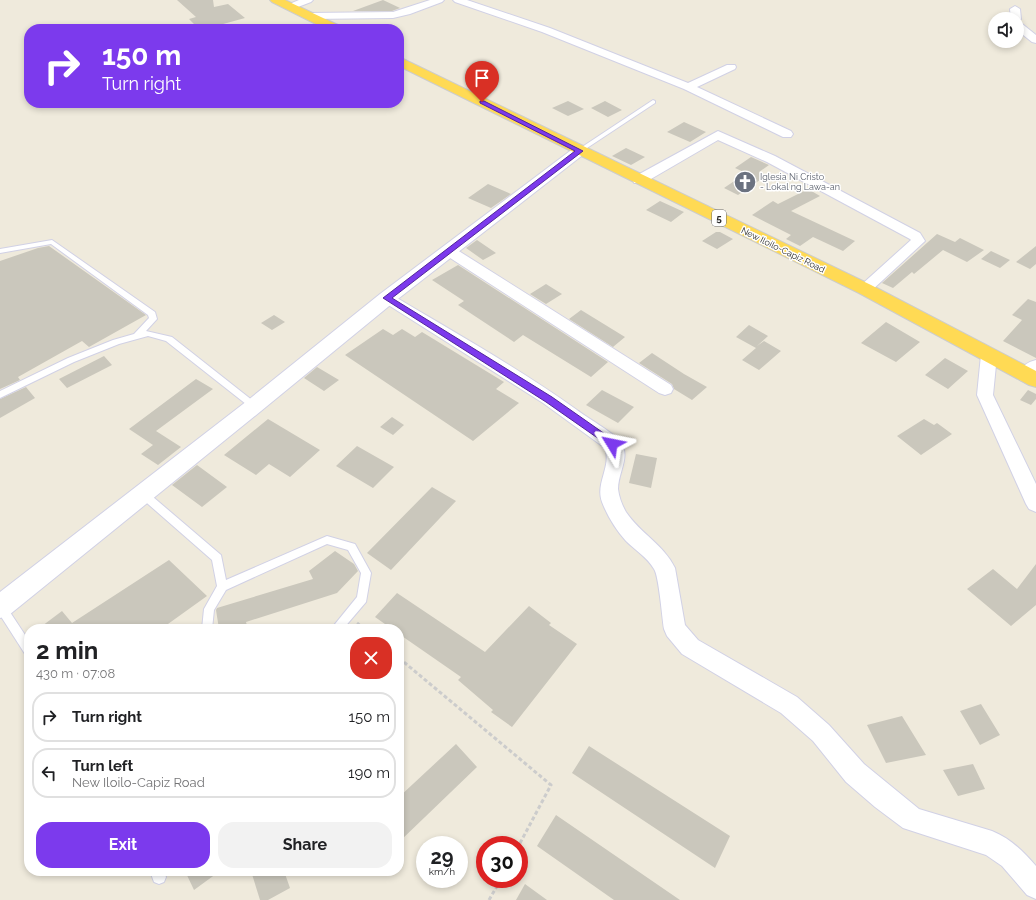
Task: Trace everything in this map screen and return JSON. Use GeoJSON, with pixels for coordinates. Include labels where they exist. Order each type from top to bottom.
{"type":"FeatureCollection","features":[{"type":"Feature","properties":{"kind":"highway"},"geometry":{"type":"LineString","coordinates":[[276,0],[326,24]]}},
{"type":"Feature","properties":{"kind":"highway","name":"New Iloilo-Capiz Road"},"geometry":{"type":"LineString","coordinates":[[404,63],[580,151],[864,289],[988,355],[1033,374]]}},
{"type":"Feature","properties":{"kind":"main road"},"geometry":{"type":"LineString","coordinates":[[0,606],[254,406],[387,298],[580,151]]}},
{"type":"Feature","properties":{"kind":"street"},"geometry":{"type":"LineString","coordinates":[[290,7],[308,0]]}},
{"type":"Feature","properties":{"kind":"street"},"geometry":{"type":"LineString","coordinates":[[310,16],[393,15],[407,12],[439,0]]}},
{"type":"Feature","properties":{"kind":"street"},"geometry":{"type":"LineString","coordinates":[[458,0],[546,30],[688,88],[787,134]]}},
{"type":"Feature","properties":{"kind":"street"},"geometry":{"type":"LineString","coordinates":[[1024,31],[1036,40]]}},
{"type":"Feature","properties":{"kind":"street"},"geometry":{"type":"LineString","coordinates":[[688,88],[731,67]]}},
{"type":"Feature","properties":{"kind":"street"},"geometry":{"type":"LineString","coordinates":[[639,180],[718,135],[771,159],[915,236],[918,241],[864,289]]}},
{"type":"Feature","properties":{"kind":"street"},"geometry":{"type":"LineString","coordinates":[[448,251],[665,389]]}},
{"type":"Feature","properties":{"kind":"street"},"geometry":{"type":"LineString","coordinates":[[387,298],[549,399],[612,444],[616,454],[616,461],[609,488],[611,501],[619,517],[632,534],[655,554],[665,568],[675,629],[690,647],[789,705],[821,733],[856,773],[884,798],[912,819],[992,844],[1011,857],[1036,886]]}},
{"type":"Feature","properties":{"kind":"street"},"geometry":{"type":"LineString","coordinates":[[988,355],[985,395],[1036,504]]}},
{"type":"Feature","properties":{"kind":"lane"},"geometry":{"type":"LineString","coordinates":[[580,151],[653,102]]}},
{"type":"Feature","properties":{"kind":"lane"},"geometry":{"type":"LineString","coordinates":[[0,251],[52,242],[152,314],[152,319],[136,337]]}},
{"type":"Feature","properties":{"kind":"lane"},"geometry":{"type":"LineString","coordinates":[[0,395],[70,360],[116,342],[148,334],[169,339],[254,406]]}},
{"type":"Feature","properties":{"kind":"lane"},"geometry":{"type":"LineString","coordinates":[[142,494],[217,558],[222,587]]}},
{"type":"Feature","properties":{"kind":"lane"},"geometry":{"type":"LineString","coordinates":[[207,624],[208,609],[222,587],[327,540],[351,547],[366,573],[362,599],[340,624]]}},
{"type":"Feature","properties":{"kind":"lane"},"geometry":{"type":"LineString","coordinates":[[0,606],[24,642]]}},
{"type":"Feature","properties":{"kind":"path"},"geometry":{"type":"LineString","coordinates":[[404,662],[551,785],[524,836]]}},
{"type":"Feature","properties":{"kind":"path"},"geometry":{"type":"LineString","coordinates":[[489,900],[496,888]]}},
{"type":"Feature","properties":{"kind":"building"},"geometry":{"type":"Polygon","coordinates":[[[177,0],[213,0],[214,7],[228,4],[245,18],[223,24],[194,24],[189,19],[196,17],[177,0]]]}},
{"type":"Feature","properties":{"kind":"building"},"geometry":{"type":"Polygon","coordinates":[[[383,0],[400,8],[392,11],[353,11],[383,0]]]}},
{"type":"Feature","properties":{"kind":"building"},"geometry":{"type":"Polygon","coordinates":[[[568,101],[584,109],[568,116],[552,108],[568,101]]]}},
{"type":"Feature","properties":{"kind":"building"},"geometry":{"type":"Polygon","coordinates":[[[605,101],[622,110],[608,117],[591,108],[605,101]]]}},
{"type":"Feature","properties":{"kind":"building"},"geometry":{"type":"Polygon","coordinates":[[[684,122],[706,132],[690,142],[667,132],[684,122]]]}},
{"type":"Feature","properties":{"kind":"building"},"geometry":{"type":"Polygon","coordinates":[[[626,148],[645,157],[631,165],[612,156],[626,148]]]}},
{"type":"Feature","properties":{"kind":"building","name":"Iglesia Ni Cristo - Lokal ng Lawa-an"},"geometry":{"type":"Polygon","coordinates":[[[751,157],[769,165],[759,172],[766,176],[738,195],[724,188],[746,173],[735,168],[751,157]]]}},
{"type":"Feature","properties":{"kind":"building"},"geometry":{"type":"Polygon","coordinates":[[[488,184],[511,194],[491,208],[468,198],[488,184]]]}},
{"type":"Feature","properties":{"kind":"building"},"geometry":{"type":"Polygon","coordinates":[[[808,189],[820,196],[791,211],[855,241],[843,251],[813,237],[800,246],[786,239],[791,235],[752,215],[773,201],[778,204],[808,189]]]}},
{"type":"Feature","properties":{"kind":"building"},"geometry":{"type":"Polygon","coordinates":[[[660,201],[684,212],[671,222],[646,210],[660,201]]]}},
{"type":"Feature","properties":{"kind":"building"},"geometry":{"type":"Polygon","coordinates":[[[716,232],[720,232],[733,239],[717,249],[702,241],[716,232]]]}},
{"type":"Feature","properties":{"kind":"building"},"geometry":{"type":"Polygon","coordinates":[[[937,234],[955,242],[960,238],[984,250],[967,262],[943,250],[914,274],[912,272],[893,288],[882,283],[937,234]]]}},
{"type":"Feature","properties":{"kind":"building"},"geometry":{"type":"Polygon","coordinates":[[[477,240],[496,253],[483,260],[466,248],[477,240]]]}},
{"type":"Feature","properties":{"kind":"building"},"geometry":{"type":"Polygon","coordinates":[[[49,246],[146,315],[89,347],[82,341],[18,377],[20,380],[0,389],[0,261],[38,248],[49,246]]]}},
{"type":"Feature","properties":{"kind":"building"},"geometry":{"type":"Polygon","coordinates":[[[1036,246],[1036,264],[1030,269],[1016,262],[1036,246]]]}},
{"type":"Feature","properties":{"kind":"building"},"geometry":{"type":"Polygon","coordinates":[[[991,251],[1010,260],[1000,268],[981,259],[991,251]]]}},
{"type":"Feature","properties":{"kind":"building"},"geometry":{"type":"Polygon","coordinates":[[[458,265],[608,362],[591,377],[523,335],[514,342],[458,305],[464,301],[432,280],[458,265]]]}},
{"type":"Feature","properties":{"kind":"building"},"geometry":{"type":"Polygon","coordinates":[[[546,284],[562,294],[546,304],[530,294],[546,284]]]}},
{"type":"Feature","properties":{"kind":"building"},"geometry":{"type":"Polygon","coordinates":[[[1028,299],[1036,302],[1036,358],[1003,341],[1022,320],[1012,315],[1028,299]]]}},
{"type":"Feature","properties":{"kind":"building"},"geometry":{"type":"Polygon","coordinates":[[[581,310],[625,337],[613,347],[569,319],[581,310]]]}},
{"type":"Feature","properties":{"kind":"building"},"geometry":{"type":"Polygon","coordinates":[[[274,315],[285,322],[272,330],[261,323],[274,315]]]}},
{"type":"Feature","properties":{"kind":"building"},"geometry":{"type":"Polygon","coordinates":[[[886,322],[920,342],[896,362],[861,343],[886,322]]]}},
{"type":"Feature","properties":{"kind":"building"},"geometry":{"type":"Polygon","coordinates":[[[749,325],[768,336],[757,346],[764,341],[781,351],[759,370],[742,360],[756,348],[736,337],[749,325]]]}},
{"type":"Feature","properties":{"kind":"building"},"geometry":{"type":"Polygon","coordinates":[[[383,329],[393,335],[402,329],[415,337],[422,332],[504,382],[496,389],[519,403],[473,441],[345,355],[383,329]]]}},
{"type":"Feature","properties":{"kind":"building"},"geometry":{"type":"Polygon","coordinates":[[[652,353],[707,387],[692,400],[674,389],[672,384],[639,363],[652,353]]]}},
{"type":"Feature","properties":{"kind":"building"},"geometry":{"type":"Polygon","coordinates":[[[104,356],[112,365],[67,388],[59,379],[104,356]]]}},
{"type":"Feature","properties":{"kind":"building"},"geometry":{"type":"Polygon","coordinates":[[[945,358],[968,371],[948,389],[925,375],[945,358]]]}},
{"type":"Feature","properties":{"kind":"building"},"geometry":{"type":"Polygon","coordinates":[[[317,367],[339,380],[324,391],[304,378],[317,367]]]}},
{"type":"Feature","properties":{"kind":"building"},"geometry":{"type":"Polygon","coordinates":[[[196,379],[213,389],[156,431],[181,447],[158,465],[141,454],[153,445],[129,429],[196,379]]]}},
{"type":"Feature","properties":{"kind":"building"},"geometry":{"type":"Polygon","coordinates":[[[26,387],[35,398],[0,418],[0,399],[26,387]]]}},
{"type":"Feature","properties":{"kind":"building"},"geometry":{"type":"Polygon","coordinates":[[[602,390],[634,407],[618,423],[586,405],[602,390]]]}},
{"type":"Feature","properties":{"kind":"building"},"geometry":{"type":"Polygon","coordinates":[[[1028,390],[1036,394],[1036,399],[1031,405],[1020,400],[1028,390]]]}},
{"type":"Feature","properties":{"kind":"building"},"geometry":{"type":"Polygon","coordinates":[[[392,417],[404,425],[393,435],[380,427],[392,417]]]}},
{"type":"Feature","properties":{"kind":"building"},"geometry":{"type":"Polygon","coordinates":[[[268,419],[320,450],[290,477],[269,464],[256,475],[224,455],[268,419]]]}},
{"type":"Feature","properties":{"kind":"building"},"geometry":{"type":"Polygon","coordinates":[[[924,419],[934,425],[937,423],[952,434],[921,455],[897,436],[924,419]]]}},
{"type":"Feature","properties":{"kind":"building"},"geometry":{"type":"Polygon","coordinates":[[[357,446],[394,467],[373,488],[336,466],[357,446]]]}},
{"type":"Feature","properties":{"kind":"building"},"geometry":{"type":"Polygon","coordinates":[[[636,454],[657,458],[651,488],[629,483],[636,454]]]}},
{"type":"Feature","properties":{"kind":"building"},"geometry":{"type":"Polygon","coordinates":[[[197,465],[227,487],[202,507],[172,485],[197,465]]]}},
{"type":"Feature","properties":{"kind":"building"},"geometry":{"type":"Polygon","coordinates":[[[432,487],[456,501],[391,570],[367,553],[432,487]]]}},
{"type":"Feature","properties":{"kind":"building"},"geometry":{"type":"Polygon","coordinates":[[[335,551],[354,564],[358,571],[337,593],[246,622],[247,624],[218,624],[217,608],[313,579],[309,571],[335,551]]]}},
{"type":"Feature","properties":{"kind":"building"},"geometry":{"type":"Polygon","coordinates":[[[169,560],[207,596],[168,624],[45,624],[62,611],[72,623],[169,560]]]}},
{"type":"Feature","properties":{"kind":"building"},"geometry":{"type":"Polygon","coordinates":[[[1036,564],[1036,605],[1011,626],[967,589],[993,569],[1017,589],[1036,564]]]}},
{"type":"Feature","properties":{"kind":"building"},"geometry":{"type":"Polygon","coordinates":[[[397,593],[485,652],[529,606],[551,623],[549,625],[577,644],[512,727],[491,712],[493,710],[458,680],[461,677],[404,637],[404,624],[385,624],[375,617],[397,593]]]}},
{"type":"Feature","properties":{"kind":"building"},"geometry":{"type":"Polygon","coordinates":[[[981,704],[1000,735],[980,745],[960,711],[981,704]]]}},
{"type":"Feature","properties":{"kind":"building"},"geometry":{"type":"Polygon","coordinates":[[[902,716],[926,755],[886,763],[867,725],[902,716]]]}},
{"type":"Feature","properties":{"kind":"building"},"geometry":{"type":"Polygon","coordinates":[[[456,744],[477,767],[404,837],[404,792],[456,744]]]}},
{"type":"Feature","properties":{"kind":"building"},"geometry":{"type":"Polygon","coordinates":[[[589,746],[730,836],[715,868],[572,773],[589,746]]]}},
{"type":"Feature","properties":{"kind":"building"},"geometry":{"type":"Polygon","coordinates":[[[973,764],[985,789],[958,796],[943,770],[973,764]]]}},
{"type":"Feature","properties":{"kind":"building"},"geometry":{"type":"Polygon","coordinates":[[[556,815],[680,900],[614,900],[537,846],[556,815]]]}},
{"type":"Feature","properties":{"kind":"building"},"geometry":{"type":"Polygon","coordinates":[[[187,876],[213,876],[194,890],[187,876]]]}},
{"type":"Feature","properties":{"kind":"building"},"geometry":{"type":"Polygon","coordinates":[[[253,876],[286,876],[290,888],[268,900],[260,900],[253,876]]]}},
{"type":"Feature","properties":{"kind":"building"},"geometry":{"type":"Polygon","coordinates":[[[528,886],[547,900],[516,900],[523,888],[528,888],[528,886]]]}},
{"type":"Feature","properties":{"kind":"place","name":"Iglesia Ni Cristo - Lokal ng Lawa-an"},"geometry":{"type":"Point","coordinates":[745,182]}},
{"type":"Feature","properties":{"kind":"route"},"geometry":{"type":"LineString","coordinates":[[482,102],[580,151],[387,298],[549,399],[612,444]]}}]}
